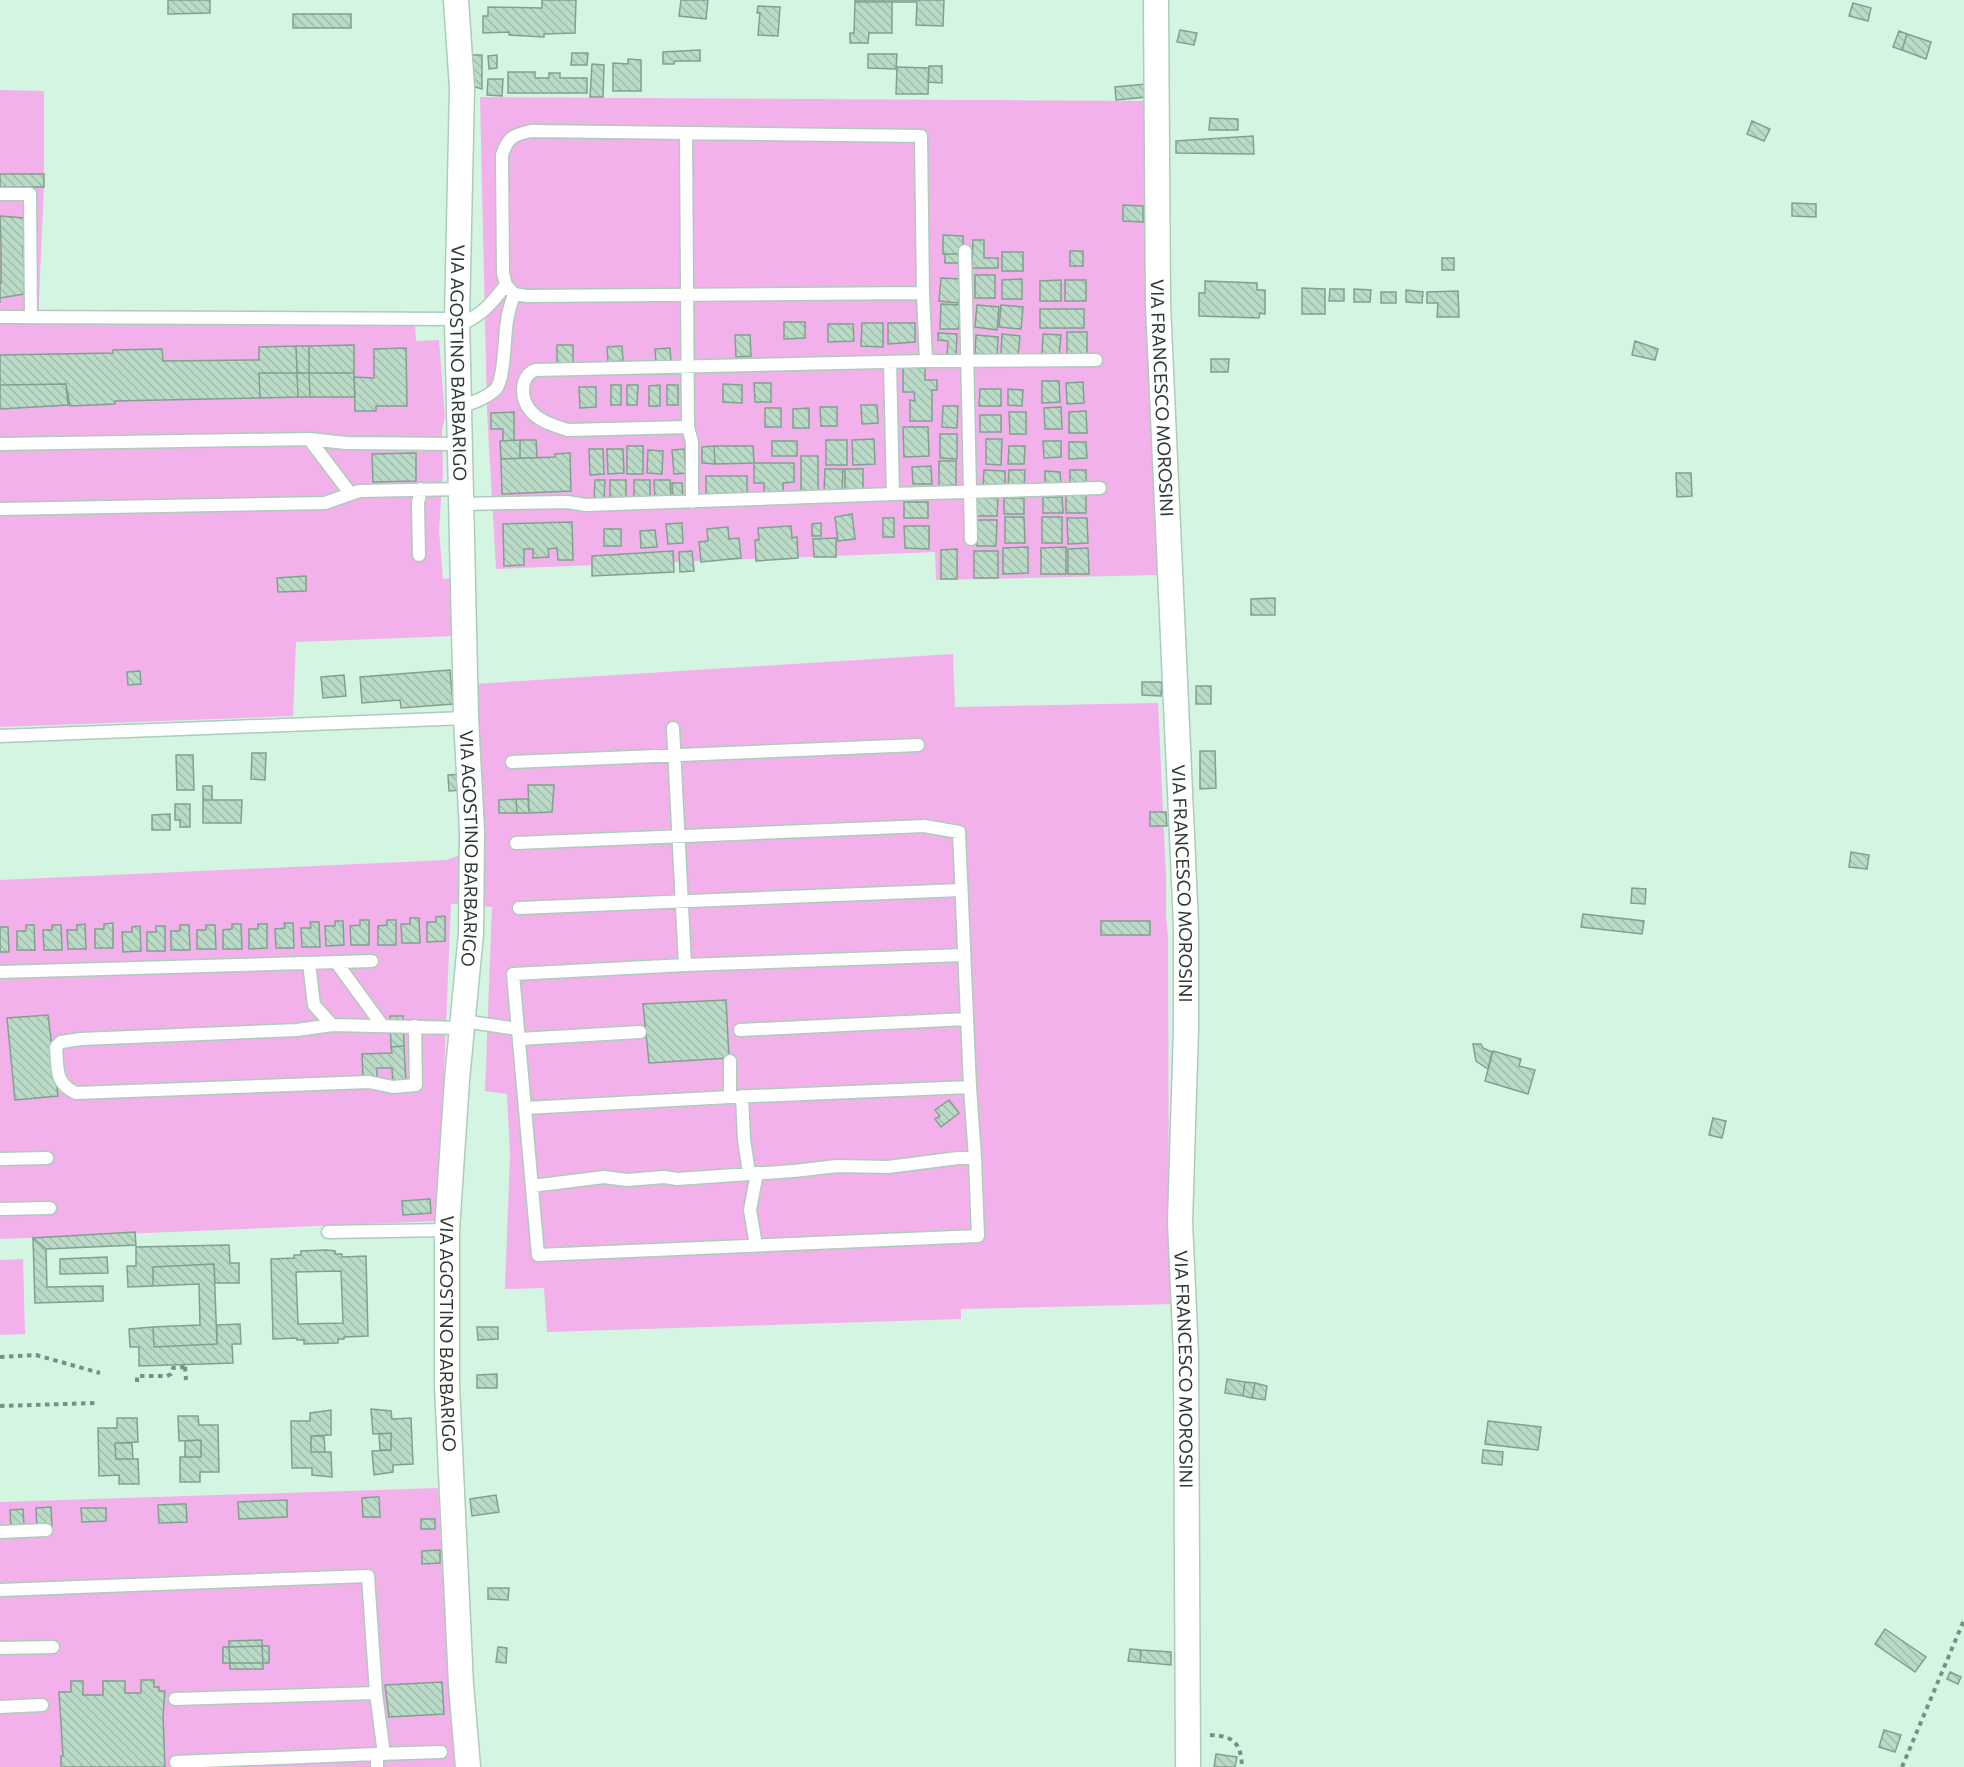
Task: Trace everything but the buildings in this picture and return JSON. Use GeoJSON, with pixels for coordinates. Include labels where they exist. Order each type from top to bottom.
{"type":"FeatureCollection","features":[{"type":"Feature","properties":{"kind":"street","name":"VIA AGOSTINO BARBARIGO"},"geometry":{"type":"LineString","coordinates":[[456,0],[462,88],[457,323],[466,718],[472,831],[472,921],[451,1153],[447,1230],[447,1386],[461,1685],[468,1767]]}},
{"type":"Feature","properties":{"kind":"street","name":"VIA FRANCESCO MOROSINI"},"geometry":{"type":"LineString","coordinates":[[1156,0],[1158,305],[1186,925],[1186,1029],[1180,1222],[1186,1354],[1188,1767]]}},
{"type":"Feature","properties":{"kind":"lane"},"geometry":{"type":"LineString","coordinates":[[459,408],[491,393],[498,386],[502,374],[510,289],[503,273],[502,155],[506,143],[516,134],[531,131],[921,136],[926,361]]}},
{"type":"Feature","properties":{"kind":"lane"},"geometry":{"type":"LineString","coordinates":[[686,133],[688,427],[692,442],[692,502]]}},
{"type":"Feature","properties":{"kind":"lane"},"geometry":{"type":"LineString","coordinates":[[0,194],[30,194],[31,317]]}},
{"type":"Feature","properties":{"kind":"lane"},"geometry":{"type":"LineString","coordinates":[[965,250],[971,539]]}},
{"type":"Feature","properties":{"kind":"lane"},"geometry":{"type":"LineString","coordinates":[[0,317],[457,323],[480,315],[510,289]]}},
{"type":"Feature","properties":{"kind":"lane"},"geometry":{"type":"LineString","coordinates":[[510,289],[527,296],[923,293]]}},
{"type":"Feature","properties":{"kind":"lane"},"geometry":{"type":"LineString","coordinates":[[688,427],[568,430],[553,426],[530,411],[524,399],[523,383],[529,372],[535,370],[926,361],[1096,360]]}},
{"type":"Feature","properties":{"kind":"lane"},"geometry":{"type":"LineString","coordinates":[[890,363],[893,494]]}},
{"type":"Feature","properties":{"kind":"lane"},"geometry":{"type":"LineString","coordinates":[[0,444],[309,439],[346,443],[460,444]]}},
{"type":"Feature","properties":{"kind":"lane"},"geometry":{"type":"LineString","coordinates":[[309,439],[350,493]]}},
{"type":"Feature","properties":{"kind":"lane"},"geometry":{"type":"LineString","coordinates":[[0,509],[325,503],[350,493],[421,489],[462,496],[586,505],[1100,488]]}},
{"type":"Feature","properties":{"kind":"lane"},"geometry":{"type":"LineString","coordinates":[[419,555],[418,503],[421,489]]}},
{"type":"Feature","properties":{"kind":"lane"},"geometry":{"type":"LineString","coordinates":[[0,736],[466,718]]}},
{"type":"Feature","properties":{"kind":"lane"},"geometry":{"type":"LineString","coordinates":[[673,728],[685,965]]}},
{"type":"Feature","properties":{"kind":"lane"},"geometry":{"type":"LineString","coordinates":[[512,762],[918,745]]}},
{"type":"Feature","properties":{"kind":"lane"},"geometry":{"type":"LineString","coordinates":[[516,843],[924,826],[959,832],[978,1236],[538,1255],[513,974],[964,955]]}},
{"type":"Feature","properties":{"kind":"lane"},"geometry":{"type":"LineString","coordinates":[[519,908],[961,890]]}},
{"type":"Feature","properties":{"kind":"lane"},"geometry":{"type":"LineString","coordinates":[[0,972],[372,961]]}},
{"type":"Feature","properties":{"kind":"lane"},"geometry":{"type":"LineString","coordinates":[[336,962],[382,1025]]}},
{"type":"Feature","properties":{"kind":"lane"},"geometry":{"type":"LineString","coordinates":[[309,963],[314,1005],[333,1025]]}},
{"type":"Feature","properties":{"kind":"lane"},"geometry":{"type":"LineString","coordinates":[[740,1030],[967,1019]]}},
{"type":"Feature","properties":{"kind":"lane"},"geometry":{"type":"LineString","coordinates":[[415,1026],[416,1085],[393,1087],[369,1082],[76,1093],[64,1087],[59,1078],[56,1047],[62,1042],[81,1039],[297,1030],[333,1025],[462,1024],[519,1034],[640,1032]]}},
{"type":"Feature","properties":{"kind":"lane"},"geometry":{"type":"LineString","coordinates":[[730,1060],[744,1138],[753,1173],[750,1210],[756,1245]]}},
{"type":"Feature","properties":{"kind":"lane"},"geometry":{"type":"LineString","coordinates":[[525,1108],[736,1096],[970,1087]]}},
{"type":"Feature","properties":{"kind":"lane"},"geometry":{"type":"LineString","coordinates":[[0,1159],[47,1158]]}},
{"type":"Feature","properties":{"kind":"lane"},"geometry":{"type":"LineString","coordinates":[[532,1186],[604,1177],[627,1180],[664,1177],[677,1179],[837,1166],[888,1167],[975,1158]]}},
{"type":"Feature","properties":{"kind":"lane"},"geometry":{"type":"LineString","coordinates":[[0,1209],[50,1208]]}},
{"type":"Feature","properties":{"kind":"lane"},"geometry":{"type":"LineString","coordinates":[[327,1232],[447,1230]]}},
{"type":"Feature","properties":{"kind":"lane"},"geometry":{"type":"LineString","coordinates":[[0,1532],[45,1530]]}},
{"type":"Feature","properties":{"kind":"lane"},"geometry":{"type":"LineString","coordinates":[[0,1590],[368,1576],[380,1754],[377,1767]]}},
{"type":"Feature","properties":{"kind":"lane"},"geometry":{"type":"LineString","coordinates":[[0,1647],[53,1647]]}},
{"type":"Feature","properties":{"kind":"lane"},"geometry":{"type":"LineString","coordinates":[[175,1699],[376,1693]]}},
{"type":"Feature","properties":{"kind":"lane"},"geometry":{"type":"LineString","coordinates":[[0,1707],[42,1705]]}},
{"type":"Feature","properties":{"kind":"lane"},"geometry":{"type":"LineString","coordinates":[[176,1762],[441,1752]]}},
{"type":"Feature","properties":{"kind":"path"},"geometry":{"type":"LineString","coordinates":[[0,1357],[36,1355],[100,1372]]}},
{"type":"Feature","properties":{"kind":"path"},"geometry":{"type":"LineString","coordinates":[[137,1382],[136,1376],[167,1376],[171,1374],[173,1368],[185,1366],[186,1380]]}},
{"type":"Feature","properties":{"kind":"path"},"geometry":{"type":"LineString","coordinates":[[0,1406],[96,1403]]}},
{"type":"Feature","properties":{"kind":"path"},"geometry":{"type":"LineString","coordinates":[[1902,1767],[1964,1620]]}},
{"type":"Feature","properties":{"kind":"path"},"geometry":{"type":"LineString","coordinates":[[1188,1734],[1220,1736],[1233,1740],[1238,1747],[1242,1767]]}},
{"type":"Feature","properties":{"kind":"shaded area"},"geometry":{"type":"Polygon","coordinates":[[[0,90],[44,91],[44,187],[38,321],[392,321],[415,326],[416,341],[439,340],[445,418],[442,429],[443,472],[439,530],[443,579],[453,578],[454,636],[296,642],[293,716],[0,727],[0,90]]]}},
{"type":"Feature","properties":{"kind":"shaded area"},"geometry":{"type":"Polygon","coordinates":[[[480,97],[1149,101],[1159,575],[936,580],[935,552],[496,569],[487,411],[480,97]]]}},
{"type":"Feature","properties":{"kind":"shaded area"},"geometry":{"type":"Polygon","coordinates":[[[953,654],[955,707],[1158,703],[1168,937],[1169,1250],[1175,1304],[961,1309],[961,1319],[547,1332],[544,1288],[505,1289],[510,1154],[507,1094],[485,1091],[492,907],[481,906],[474,684],[953,654]]]}},
{"type":"Feature","properties":{"kind":"shaded area"},"geometry":{"type":"Polygon","coordinates":[[[460,855],[460,904],[451,904],[438,1221],[0,1239],[0,880],[447,860],[460,855]]]}},
{"type":"Feature","properties":{"kind":"shaded area"},"geometry":{"type":"Polygon","coordinates":[[[23,1259],[25,1334],[0,1335],[0,1260],[23,1259]]]}},
{"type":"Feature","properties":{"kind":"shaded area"},"geometry":{"type":"Polygon","coordinates":[[[438,1488],[455,1767],[0,1767],[0,1502],[438,1488]]]}}]}
